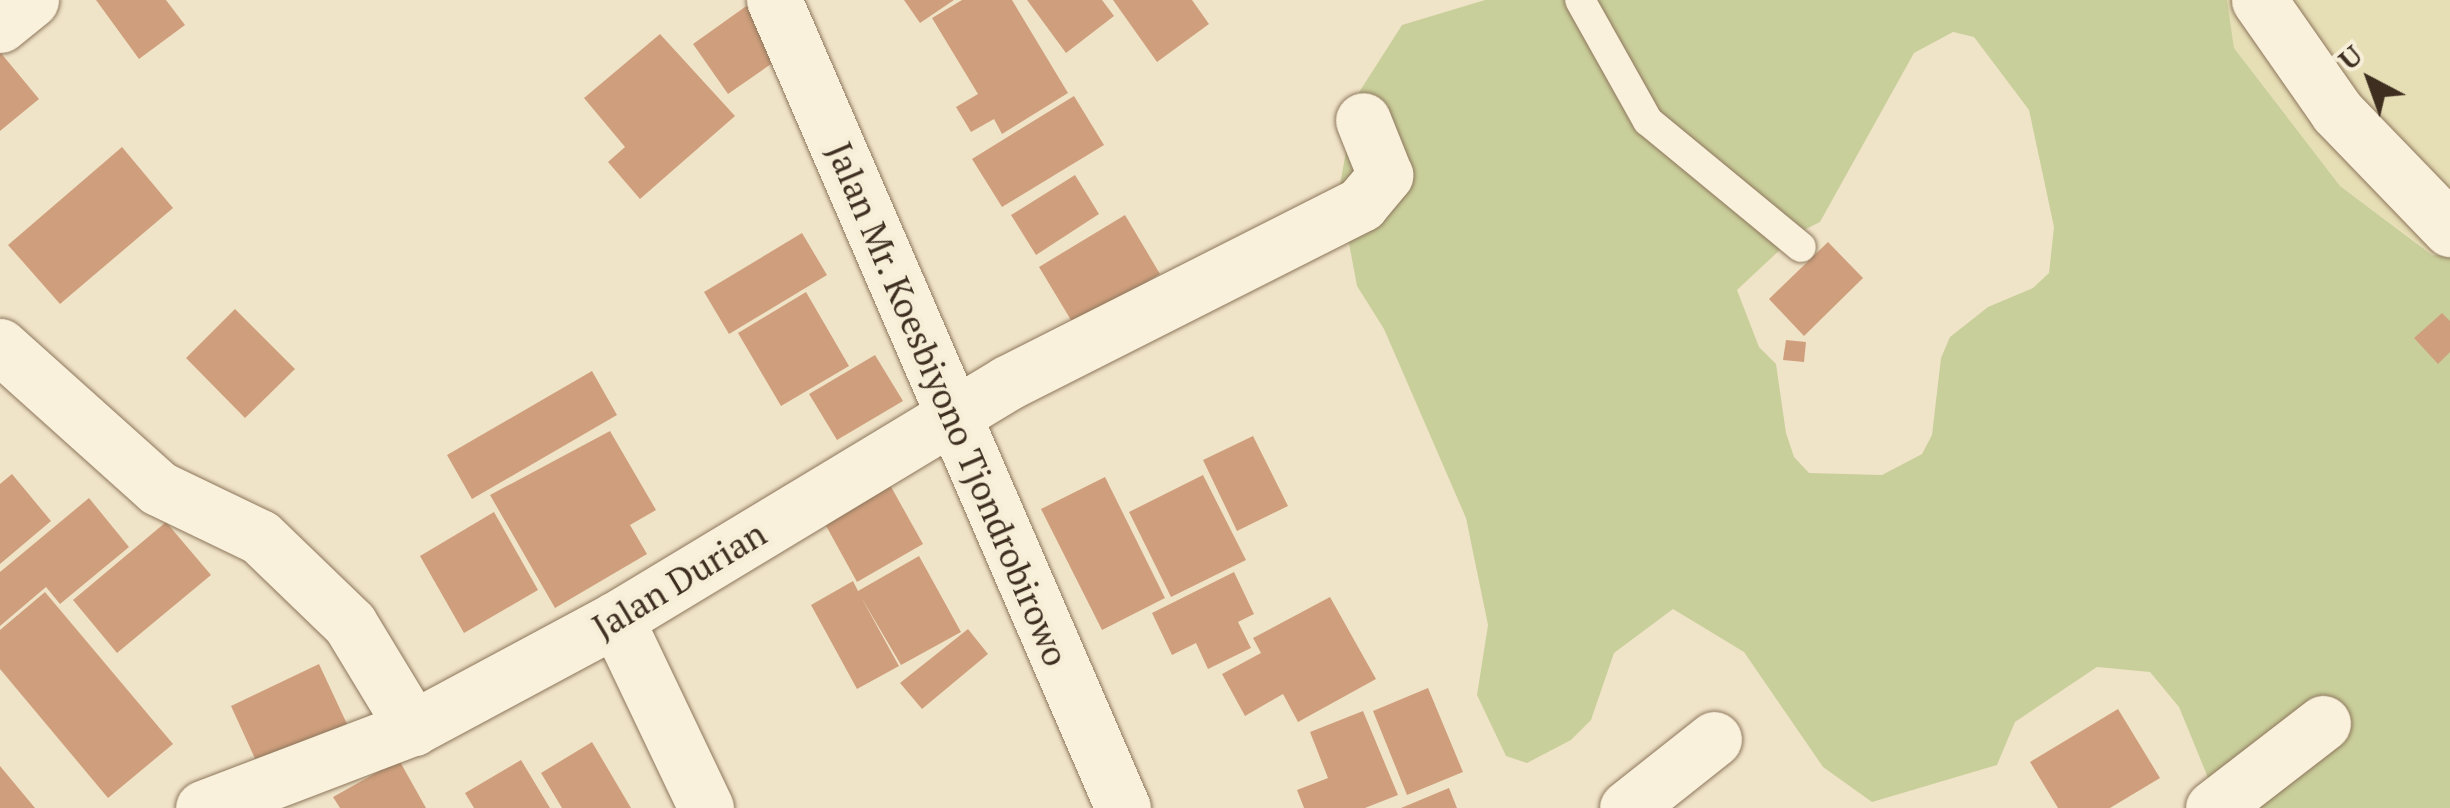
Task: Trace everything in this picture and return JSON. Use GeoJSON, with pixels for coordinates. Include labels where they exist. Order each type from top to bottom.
{"type":"FeatureCollection","features":[{"type":"Feature","properties":{"kind":"street"},"geometry":{"type":"LineString","coordinates":[[0,26],[31,0]]}},
{"type":"Feature","properties":{"kind":"street","name":"Jalan Mr. Koesbiyono Tjondrobirowo"},"geometry":{"type":"LineString","coordinates":[[774,0],[1122,808]]}},
{"type":"Feature","properties":{"kind":"street"},"geometry":{"type":"LineString","coordinates":[[2259,0],[2337,112],[2450,229]]}},
{"type":"Feature","properties":{"kind":"street","name":"Jalan Durian"},"geometry":{"type":"LineString","coordinates":[[204,808],[413,728],[616,620],[952,417],[1374,195],[1385,175],[1363,120]]}},
{"type":"Feature","properties":{"kind":"street"},"geometry":{"type":"LineString","coordinates":[[0,346],[158,488],[260,537],[350,624],[413,728]]}},
{"type":"Feature","properties":{"kind":"street"},"geometry":{"type":"LineString","coordinates":[[616,620],[706,808]]}},
{"type":"Feature","properties":{"kind":"street"},"geometry":{"type":"LineString","coordinates":[[2213,808],[2323,723]]}},
{"type":"Feature","properties":{"kind":"street"},"geometry":{"type":"LineString","coordinates":[[1627,808],[1714,740]]}},
{"type":"Feature","properties":{"kind":"lane"},"geometry":{"type":"LineString","coordinates":[[1580,0],[1648,121],[1801,247]]}},
{"type":"Feature","properties":{"kind":"shaded area"},"geometry":{"type":"Polygon","coordinates":[[[2227,0],[2450,0],[2450,255],[2432,254],[2340,186],[2234,48],[2227,0]]]}},
{"type":"Feature","properties":{"kind":"green space"},"geometry":{"type":"Polygon","coordinates":[[[1485,0],[2227,0],[2234,48],[2340,186],[2432,255],[2450,256],[2450,808],[2253,808],[2211,785],[2179,707],[2150,672],[2097,667],[2015,722],[1997,765],[1872,802],[1823,767],[1744,652],[1673,609],[1614,653],[1591,720],[1571,740],[1527,763],[1506,756],[1477,695],[1488,625],[1466,518],[1384,329],[1357,286],[1339,190],[1356,97],[1402,25],[1485,0]],[[1953,32],[1914,53],[1820,222],[1798,233],[1737,290],[1759,347],[1776,364],[1786,433],[1794,457],[1809,473],[1882,475],[1922,454],[1932,435],[1941,358],[1950,337],[1988,307],[2033,288],[2049,273],[2054,227],[2029,110],[1974,37],[1953,32]]]}},
{"type":"Feature","properties":{"kind":"building"},"geometry":{"type":"Polygon","coordinates":[[[96,0],[166,0],[185,25],[139,59],[96,0]]]}},
{"type":"Feature","properties":{"kind":"building"},"geometry":{"type":"Polygon","coordinates":[[[904,0],[954,0],[920,23],[904,0]]]}},
{"type":"Feature","properties":{"kind":"building"},"geometry":{"type":"Polygon","coordinates":[[[962,0],[1012,0],[1068,93],[1002,134],[994,119],[971,132],[956,107],[978,94],[932,18],[962,0]]]}},
{"type":"Feature","properties":{"kind":"building"},"geometry":{"type":"Polygon","coordinates":[[[1027,0],[1102,0],[1114,16],[1066,53],[1027,0]]]}},
{"type":"Feature","properties":{"kind":"building"},"geometry":{"type":"Polygon","coordinates":[[[1113,0],[1192,0],[1209,24],[1157,62],[1113,0]]]}},
{"type":"Feature","properties":{"kind":"building"},"geometry":{"type":"Polygon","coordinates":[[[752,2],[787,53],[728,94],[693,44],[752,2]]]}},
{"type":"Feature","properties":{"kind":"building"},"geometry":{"type":"Polygon","coordinates":[[[660,34],[735,116],[640,199],[608,162],[625,147],[584,98],[660,34]]]}},
{"type":"Feature","properties":{"kind":"building"},"geometry":{"type":"Polygon","coordinates":[[[0,52],[39,99],[0,131],[0,52]]]}},
{"type":"Feature","properties":{"kind":"building"},"geometry":{"type":"Polygon","coordinates":[[[1074,96],[1104,145],[1002,207],[972,159],[1074,96]]]}},
{"type":"Feature","properties":{"kind":"building"},"geometry":{"type":"Polygon","coordinates":[[[122,147],[173,208],[60,304],[8,245],[122,147]]]}},
{"type":"Feature","properties":{"kind":"building"},"geometry":{"type":"Polygon","coordinates":[[[1075,175],[1099,214],[1036,255],[1011,215],[1075,175]]]}},
{"type":"Feature","properties":{"kind":"building"},"geometry":{"type":"Polygon","coordinates":[[[1125,215],[1160,274],[1074,325],[1039,267],[1125,215]]]}},
{"type":"Feature","properties":{"kind":"building"},"geometry":{"type":"Polygon","coordinates":[[[802,233],[827,275],[729,334],[704,292],[802,233]]]}},
{"type":"Feature","properties":{"kind":"building"},"geometry":{"type":"Polygon","coordinates":[[[1828,242],[1863,278],[1804,336],[1769,299],[1828,242]]]}},
{"type":"Feature","properties":{"kind":"building"},"geometry":{"type":"Polygon","coordinates":[[[806,292],[849,366],[781,406],[738,333],[806,292]]]}},
{"type":"Feature","properties":{"kind":"building"},"geometry":{"type":"Polygon","coordinates":[[[235,309],[295,369],[245,418],[186,358],[235,309]]]}},
{"type":"Feature","properties":{"kind":"building"},"geometry":{"type":"Polygon","coordinates":[[[2442,313],[2450,321],[2450,352],[2438,364],[2414,338],[2442,313]]]}},
{"type":"Feature","properties":{"kind":"building"},"geometry":{"type":"Polygon","coordinates":[[[1786,340],[1806,342],[1804,362],[1783,360],[1786,340]]]}},
{"type":"Feature","properties":{"kind":"building"},"geometry":{"type":"Polygon","coordinates":[[[875,355],[903,401],[837,440],[809,394],[875,355]]]}},
{"type":"Feature","properties":{"kind":"building"},"geometry":{"type":"Polygon","coordinates":[[[592,371],[617,415],[472,499],[447,455],[592,371]]]}},
{"type":"Feature","properties":{"kind":"building"},"geometry":{"type":"Polygon","coordinates":[[[610,431],[656,510],[630,525],[647,554],[555,608],[490,495],[610,431]]]}},
{"type":"Feature","properties":{"kind":"building"},"geometry":{"type":"Polygon","coordinates":[[[1253,436],[1288,506],[1237,531],[1203,460],[1253,436]]]}},
{"type":"Feature","properties":{"kind":"building"},"geometry":{"type":"Polygon","coordinates":[[[12,474],[51,521],[0,564],[0,484],[12,474]]]}},
{"type":"Feature","properties":{"kind":"building"},"geometry":{"type":"Polygon","coordinates":[[[1203,475],[1246,560],[1171,597],[1129,512],[1203,475]]]}},
{"type":"Feature","properties":{"kind":"building"},"geometry":{"type":"Polygon","coordinates":[[[885,476],[923,544],[857,582],[819,513],[885,476]]]}},
{"type":"Feature","properties":{"kind":"building"},"geometry":{"type":"Polygon","coordinates":[[[1105,477],[1165,598],[1102,630],[1041,509],[1105,477]]]}},
{"type":"Feature","properties":{"kind":"building"},"geometry":{"type":"Polygon","coordinates":[[[89,498],[129,547],[60,604],[46,587],[0,626],[0,572],[89,498]]]}},
{"type":"Feature","properties":{"kind":"building"},"geometry":{"type":"Polygon","coordinates":[[[494,512],[538,590],[464,633],[420,556],[494,512]]]}},
{"type":"Feature","properties":{"kind":"building"},"geometry":{"type":"Polygon","coordinates":[[[166,522],[211,575],[117,653],[73,600],[166,522]]]}},
{"type":"Feature","properties":{"kind":"building"},"geometry":{"type":"Polygon","coordinates":[[[919,556],[961,632],[901,665],[861,597],[899,666],[857,689],[811,605],[853,581],[858,591],[919,556]]]}},
{"type":"Feature","properties":{"kind":"building"},"geometry":{"type":"Polygon","coordinates":[[[1234,572],[1254,614],[1238,622],[1251,648],[1208,669],[1196,643],[1172,655],[1152,613],[1234,572]]]}},
{"type":"Feature","properties":{"kind":"building"},"geometry":{"type":"Polygon","coordinates":[[[45,592],[173,744],[108,798],[0,669],[0,630],[45,592]]]}},
{"type":"Feature","properties":{"kind":"building"},"geometry":{"type":"Polygon","coordinates":[[[1330,597],[1376,679],[1298,722],[1283,694],[1245,716],[1222,674],[1261,653],[1253,638],[1330,597]]]}},
{"type":"Feature","properties":{"kind":"building"},"geometry":{"type":"Polygon","coordinates":[[[968,629],[988,654],[922,709],[900,683],[968,629]]]}},
{"type":"Feature","properties":{"kind":"building"},"geometry":{"type":"Polygon","coordinates":[[[319,664],[347,724],[258,765],[231,706],[319,664]]]}},
{"type":"Feature","properties":{"kind":"building"},"geometry":{"type":"Polygon","coordinates":[[[1428,688],[1463,772],[1407,795],[1373,711],[1428,688]]]}},
{"type":"Feature","properties":{"kind":"building"},"geometry":{"type":"Polygon","coordinates":[[[2118,709],[2160,778],[2110,808],[2058,808],[2030,762],[2118,709]]]}},
{"type":"Feature","properties":{"kind":"building"},"geometry":{"type":"Polygon","coordinates":[[[1363,711],[1398,795],[1365,808],[1304,808],[1297,790],[1328,778],[1310,732],[1363,711]]]}},
{"type":"Feature","properties":{"kind":"building"},"geometry":{"type":"Polygon","coordinates":[[[592,742],[631,808],[562,808],[541,773],[592,742]]]}},
{"type":"Feature","properties":{"kind":"building"},"geometry":{"type":"Polygon","coordinates":[[[399,760],[426,808],[340,808],[333,797],[399,760]]]}},
{"type":"Feature","properties":{"kind":"building"},"geometry":{"type":"Polygon","coordinates":[[[521,760],[550,808],[474,808],[465,793],[521,760]]]}},
{"type":"Feature","properties":{"kind":"building"},"geometry":{"type":"Polygon","coordinates":[[[0,766],[35,808],[0,808],[0,766]]]}},
{"type":"Feature","properties":{"kind":"building"},"geometry":{"type":"Polygon","coordinates":[[[1449,788],[1457,808],[1401,808],[1449,788]]]}}]}
